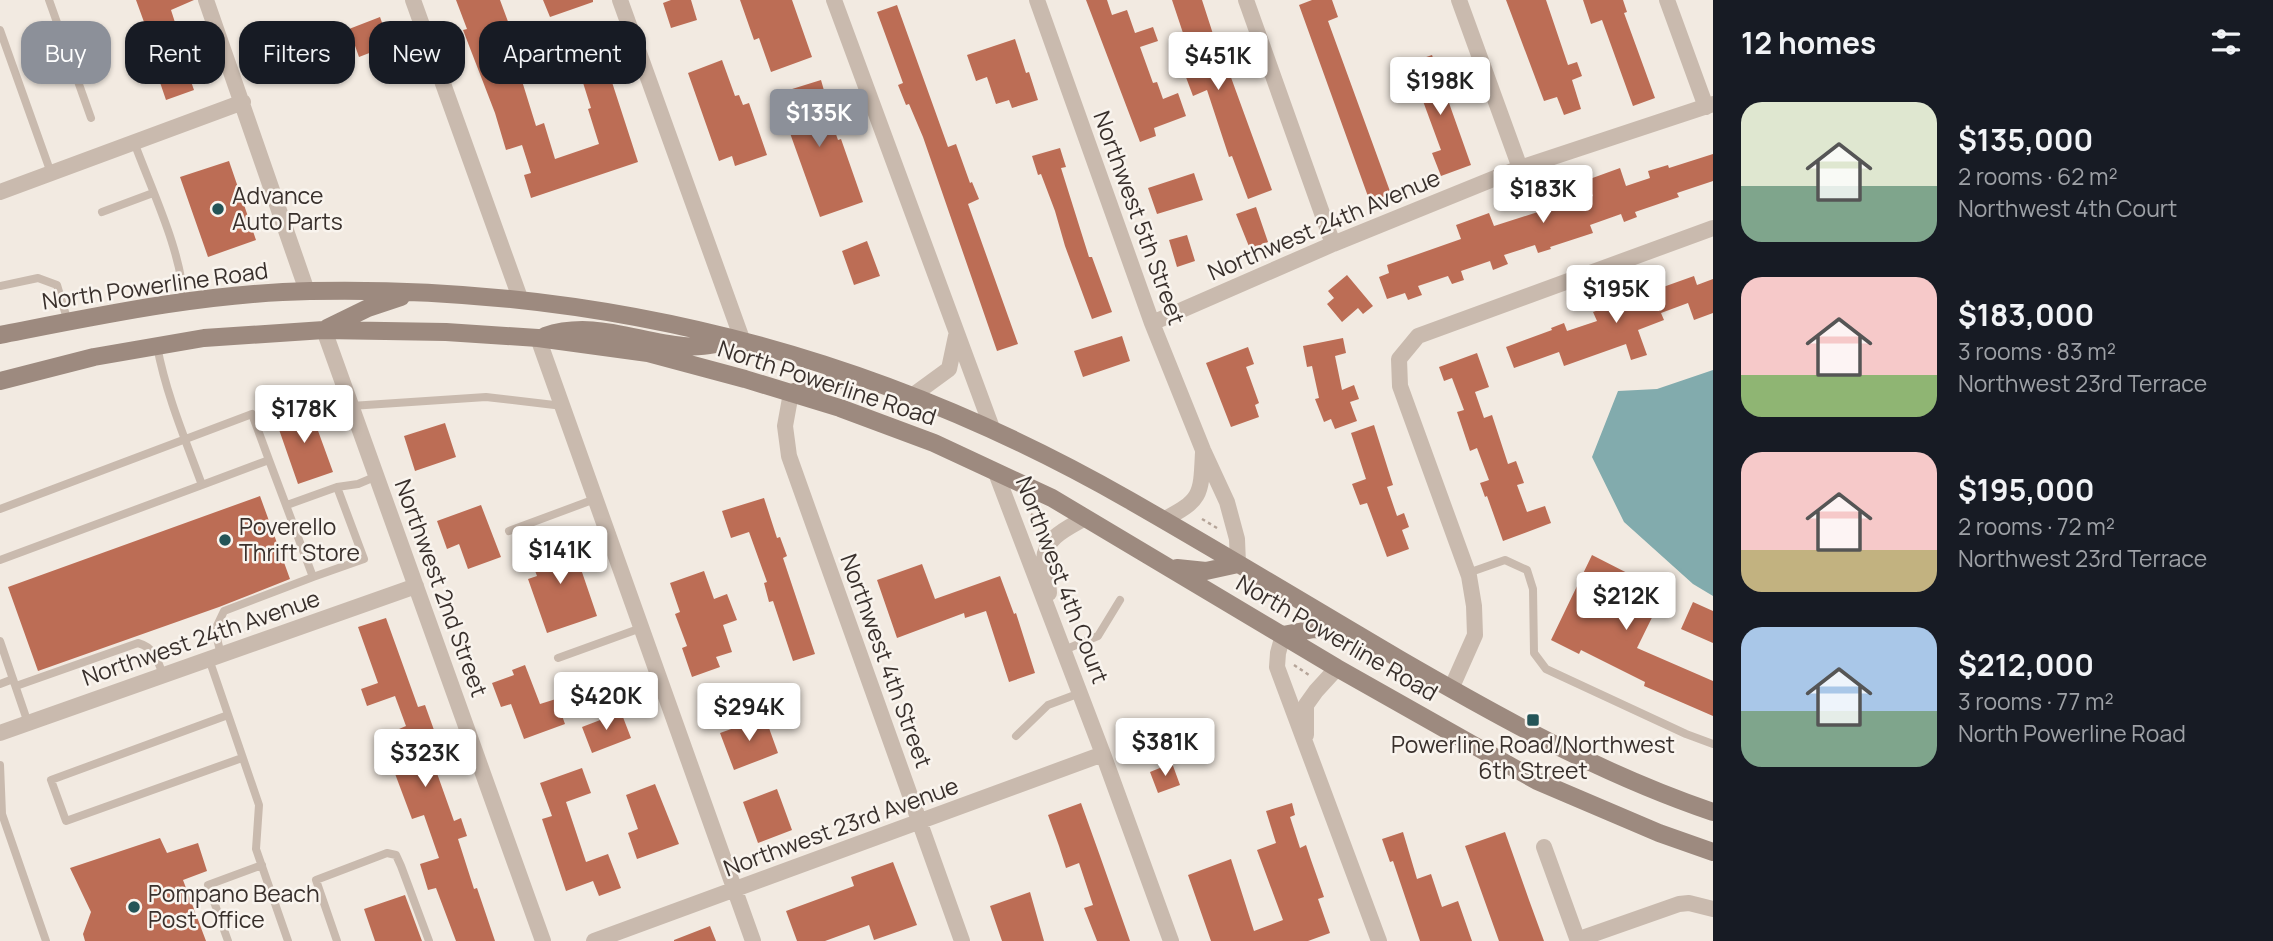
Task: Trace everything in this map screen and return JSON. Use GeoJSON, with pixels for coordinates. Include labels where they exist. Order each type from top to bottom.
{"type":"FeatureCollection","features":[{"type":"Feature","properties":{"kind":"main road","name":"North Powerline Road"},"geometry":{"type":"LineString","coordinates":[[0,335],[184,303],[307,291],[418,292],[520,298],[621,314],[742,339],[869,379],[992,428],[1163,520],[1451,689],[1559,749],[1666,796],[1713,812]]}},
{"type":"Feature","properties":{"kind":"main road"},"geometry":{"type":"LineString","coordinates":[[324,330],[368,308],[418,292]]}},
{"type":"Feature","properties":{"kind":"main road"},"geometry":{"type":"LineString","coordinates":[[538,338],[562,330],[582,328],[684,346],[742,339]]}},
{"type":"Feature","properties":{"kind":"main road","name":"North Powerline Road"},"geometry":{"type":"LineString","coordinates":[[0,381],[94,357],[204,338],[324,330],[446,332],[538,338],[648,353],[840,408],[934,443],[1052,498],[1337,668],[1537,781],[1659,833],[1713,852]]}},
{"type":"Feature","properties":{"kind":"main road"},"geometry":{"type":"LineString","coordinates":[[790,393],[842,379],[869,379]]}},
{"type":"Feature","properties":{"kind":"main road"},"geometry":{"type":"LineString","coordinates":[[1170,568],[1206,571],[1238,564]]}},
{"type":"Feature","properties":{"kind":"main road"},"geometry":{"type":"LineString","coordinates":[[1283,635],[1314,629],[1352,631]]}},
{"type":"Feature","properties":{"kind":"street"},"geometry":{"type":"LineString","coordinates":[[206,0],[307,291]]}},
{"type":"Feature","properties":{"kind":"street"},"geometry":{"type":"LineString","coordinates":[[413,0],[520,298]]}},
{"type":"Feature","properties":{"kind":"street"},"geometry":{"type":"LineString","coordinates":[[620,0],[742,339]]}},
{"type":"Feature","properties":{"kind":"street"},"geometry":{"type":"LineString","coordinates":[[834,0],[992,428]]}},
{"type":"Feature","properties":{"kind":"street","name":"Northwest 5th Street"},"geometry":{"type":"LineString","coordinates":[[1037,0],[1152,323],[1227,502],[1237,540],[1238,564]]}},
{"type":"Feature","properties":{"kind":"street"},"geometry":{"type":"LineString","coordinates":[[1246,0],[1333,244]]}},
{"type":"Feature","properties":{"kind":"street"},"geometry":{"type":"LineString","coordinates":[[1459,0],[1520,168]]}},
{"type":"Feature","properties":{"kind":"street"},"geometry":{"type":"LineString","coordinates":[[1667,0],[1709,106]]}},
{"type":"Feature","properties":{"kind":"street"},"geometry":{"type":"LineString","coordinates":[[0,192],[243,103]]}},
{"type":"Feature","properties":{"kind":"street","name":"Northwest 24th Avenue"},"geometry":{"type":"LineString","coordinates":[[1152,323],[1333,244],[1520,168],[1709,106]]}},
{"type":"Feature","properties":{"kind":"street"},"geometry":{"type":"LineString","coordinates":[[1451,689],[1475,635],[1474,606],[1468,573],[1400,386],[1399,359],[1418,336],[1713,228]]}},
{"type":"Feature","properties":{"kind":"street","name":"Northwest 2nd Street"},"geometry":{"type":"LineString","coordinates":[[324,330],[543,941]]}},
{"type":"Feature","properties":{"kind":"street"},"geometry":{"type":"LineString","coordinates":[[912,396],[948,369],[956,335]]}},
{"type":"Feature","properties":{"kind":"street"},"geometry":{"type":"LineString","coordinates":[[538,338],[753,941]]}},
{"type":"Feature","properties":{"kind":"street","name":"Northwest 4th Street"},"geometry":{"type":"LineString","coordinates":[[790,393],[785,426],[789,456],[962,941]]}},
{"type":"Feature","properties":{"kind":"street","name":"Northwest 5th Street"},"geometry":{"type":"LineString","coordinates":[[1163,520],[1193,502],[1202,486],[1203,450]]}},
{"type":"Feature","properties":{"kind":"street","name":"Northwest 4th Court"},"geometry":{"type":"LineString","coordinates":[[996,473],[1171,941]]}},
{"type":"Feature","properties":{"kind":"street"},"geometry":{"type":"LineString","coordinates":[[1048,610],[1049,586],[1044,559],[1048,544],[1059,533],[1085,518]]}},
{"type":"Feature","properties":{"kind":"street","name":"Northwest 24th Avenue"},"geometry":{"type":"LineString","coordinates":[[0,733],[416,586]]}},
{"type":"Feature","properties":{"kind":"street"},"geometry":{"type":"LineString","coordinates":[[1283,635],[1278,653],[1278,667],[1379,941]]}},
{"type":"Feature","properties":{"kind":"street"},"geometry":{"type":"LineString","coordinates":[[1306,744],[1306,705],[1337,668]]}},
{"type":"Feature","properties":{"kind":"street","name":"Northwest 23rd Avenue"},"geometry":{"type":"LineString","coordinates":[[594,941],[919,824],[1103,754]]}},
{"type":"Feature","properties":{"kind":"street"},"geometry":{"type":"LineString","coordinates":[[1544,847],[1579,941],[1679,904],[1702,905],[1713,909]]}},
{"type":"Feature","properties":{"kind":"lane"},"geometry":{"type":"LineString","coordinates":[[48,0],[91,118]]}},
{"type":"Feature","properties":{"kind":"lane"},"geometry":{"type":"LineString","coordinates":[[0,30],[3,48],[51,173]]}},
{"type":"Feature","properties":{"kind":"lane"},"geometry":{"type":"LineString","coordinates":[[135,142],[178,262],[184,303]]}},
{"type":"Feature","properties":{"kind":"lane"},"geometry":{"type":"LineString","coordinates":[[102,212],[153,193]]}},
{"type":"Feature","properties":{"kind":"lane"},"geometry":{"type":"LineString","coordinates":[[0,286],[38,278],[57,285],[68,322]]}},
{"type":"Feature","properties":{"kind":"lane"},"geometry":{"type":"LineString","coordinates":[[157,346],[163,379],[202,485]]}},
{"type":"Feature","properties":{"kind":"lane"},"geometry":{"type":"LineString","coordinates":[[351,406],[486,397],[563,406]]}},
{"type":"Feature","properties":{"kind":"lane"},"geometry":{"type":"LineString","coordinates":[[0,509],[252,414],[313,577]]}},
{"type":"Feature","properties":{"kind":"lane"},"geometry":{"type":"LineString","coordinates":[[0,560],[269,460]]}},
{"type":"Feature","properties":{"kind":"lane"},"geometry":{"type":"LineString","coordinates":[[287,505],[377,476]]}},
{"type":"Feature","properties":{"kind":"lane"},"geometry":{"type":"LineString","coordinates":[[288,941],[256,849],[258,805],[228,715],[215,657],[215,631],[224,611],[364,559],[337,487]]}},
{"type":"Feature","properties":{"kind":"lane"},"geometry":{"type":"LineString","coordinates":[[509,531],[595,499]]}},
{"type":"Feature","properties":{"kind":"lane"},"geometry":{"type":"LineString","coordinates":[[1468,573],[1505,560],[1527,570],[1533,589],[1534,653],[1546,669],[1713,744]]}},
{"type":"Feature","properties":{"kind":"lane"},"geometry":{"type":"LineString","coordinates":[[1064,650],[1098,636],[1120,600]]}},
{"type":"Feature","properties":{"kind":"lane"},"geometry":{"type":"LineString","coordinates":[[558,658],[641,628]]}},
{"type":"Feature","properties":{"kind":"lane"},"geometry":{"type":"LineString","coordinates":[[0,641],[28,723]]}},
{"type":"Feature","properties":{"kind":"lane"},"geometry":{"type":"LineString","coordinates":[[0,684],[15,683],[138,643],[153,652],[163,675]]}},
{"type":"Feature","properties":{"kind":"lane"},"geometry":{"type":"LineString","coordinates":[[572,707],[658,674]]}},
{"type":"Feature","properties":{"kind":"lane"},"geometry":{"type":"LineString","coordinates":[[1016,736],[1048,705],[1080,693]]}},
{"type":"Feature","properties":{"kind":"lane"},"geometry":{"type":"LineString","coordinates":[[228,715],[51,780],[66,821],[242,758]]}},
{"type":"Feature","properties":{"kind":"lane"},"geometry":{"type":"LineString","coordinates":[[0,765],[2,814],[46,941]]}},
{"type":"Feature","properties":{"kind":"lane"},"geometry":{"type":"LineString","coordinates":[[337,941],[316,880],[387,853],[396,855],[429,941]]}},
{"type":"Feature","properties":{"kind":"lane"},"geometry":{"type":"LineString","coordinates":[[228,941],[208,885],[262,866]]}},
{"type":"Feature","properties":{"kind":"path"},"geometry":{"type":"LineString","coordinates":[[1021,509],[1046,522]]}},
{"type":"Feature","properties":{"kind":"path"},"geometry":{"type":"LineString","coordinates":[[1202,519],[1220,529]]}},
{"type":"Feature","properties":{"kind":"path"},"geometry":{"type":"LineString","coordinates":[[1294,665],[1312,677]]}},
{"type":"Feature","properties":{"kind":"water"},"geometry":{"type":"Polygon","coordinates":[[[1713,370],[1713,596],[1693,584],[1624,522],[1592,457],[1618,391],[1657,389],[1713,370]]]}},
{"type":"Feature","properties":{"kind":"building"},"geometry":{"type":"Polygon","coordinates":[[[136,0],[194,0],[171,10],[175,21],[144,21],[136,0]]]}},
{"type":"Feature","properties":{"kind":"building"},"geometry":{"type":"Polygon","coordinates":[[[456,0],[500,0],[508,21],[479,21],[479,72],[465,35],[467,29],[456,0]]]}},
{"type":"Feature","properties":{"kind":"building"},"geometry":{"type":"Polygon","coordinates":[[[543,0],[593,0],[593,2],[550,17],[543,0]]]}},
{"type":"Feature","properties":{"kind":"building"},"geometry":{"type":"Polygon","coordinates":[[[671,0],[691,0],[697,20],[671,28],[663,3],[671,0]]]}},
{"type":"Feature","properties":{"kind":"building"},"geometry":{"type":"Polygon","coordinates":[[[740,0],[792,0],[812,57],[771,72],[759,38],[754,40],[740,0]]]}},
{"type":"Feature","properties":{"kind":"building"},"geometry":{"type":"Polygon","coordinates":[[[1086,0],[1107,0],[1112,15],[1127,10],[1135,33],[1153,27],[1158,41],[1140,47],[1153,83],[1157,82],[1163,99],[1178,93],[1186,116],[1154,128],[1156,136],[1140,142],[1086,0]]]}},
{"type":"Feature","properties":{"kind":"building"},"geometry":{"type":"Polygon","coordinates":[[[1172,0],[1202,0],[1213,34],[1217,33],[1227,60],[1225,61],[1272,190],[1248,199],[1232,156],[1229,157],[1207,90],[1193,96],[1172,40],[1184,36],[1172,0]]]}},
{"type":"Feature","properties":{"kind":"building"},"geometry":{"type":"Polygon","coordinates":[[[1312,0],[1332,0],[1338,17],[1328,21],[1391,194],[1370,202],[1299,5],[1312,0]]]}},
{"type":"Feature","properties":{"kind":"building"},"geometry":{"type":"Polygon","coordinates":[[[1506,0],[1546,0],[1568,65],[1577,62],[1582,76],[1572,80],[1581,109],[1564,115],[1557,97],[1544,101],[1506,0]]]}},
{"type":"Feature","properties":{"kind":"building"},"geometry":{"type":"Polygon","coordinates":[[[1583,0],[1623,0],[1627,12],[1624,13],[1655,98],[1633,106],[1602,20],[1591,24],[1583,0]]]}},
{"type":"Feature","properties":{"kind":"building"},"geometry":{"type":"Polygon","coordinates":[[[897,5],[948,147],[956,144],[970,183],[972,182],[979,199],[968,204],[1018,344],[997,351],[923,137],[898,85],[903,83],[877,12],[897,5]]]}},
{"type":"Feature","properties":{"kind":"building"},"geometry":{"type":"Polygon","coordinates":[[[369,21],[369,53],[359,57],[355,46],[355,27],[369,21]]]}},
{"type":"Feature","properties":{"kind":"building"},"geometry":{"type":"Polygon","coordinates":[[[1015,39],[1038,100],[1012,108],[1009,100],[996,104],[987,77],[976,81],[967,55],[1015,39]]]}},
{"type":"Feature","properties":{"kind":"building"},"geometry":{"type":"Polygon","coordinates":[[[1432,55],[1471,165],[1441,176],[1432,153],[1441,150],[1409,63],[1432,55]]]}},
{"type":"Feature","properties":{"kind":"building"},"geometry":{"type":"Polygon","coordinates":[[[722,60],[735,96],[739,95],[743,105],[749,103],[767,155],[735,166],[732,156],[719,161],[688,73],[722,60]]]}},
{"type":"Feature","properties":{"kind":"building"},"geometry":{"type":"Polygon","coordinates":[[[821,80],[825,94],[822,95],[863,202],[820,217],[776,94],[821,80]]]}},
{"type":"Feature","properties":{"kind":"building"},"geometry":{"type":"Polygon","coordinates":[[[161,84],[192,84],[194,90],[166,100],[161,84]]]}},
{"type":"Feature","properties":{"kind":"building"},"geometry":{"type":"Polygon","coordinates":[[[484,84],[523,84],[536,126],[544,123],[555,159],[599,144],[583,84],[613,84],[638,162],[531,198],[524,175],[531,173],[522,145],[506,150],[484,84]]]}},
{"type":"Feature","properties":{"kind":"building"},"geometry":{"type":"Polygon","coordinates":[[[1060,148],[1066,167],[1061,168],[1089,257],[1092,257],[1112,312],[1092,319],[1055,211],[1032,156],[1060,148]]]}},
{"type":"Feature","properties":{"kind":"building"},"geometry":{"type":"Polygon","coordinates":[[[1713,154],[1713,181],[1677,193],[1679,197],[1635,212],[1637,217],[1624,222],[1621,214],[1590,225],[1593,233],[1550,247],[1551,249],[1538,253],[1535,245],[1504,255],[1508,264],[1493,270],[1490,261],[1461,271],[1464,280],[1452,284],[1448,276],[1418,286],[1422,295],[1408,300],[1405,293],[1387,299],[1379,277],[1389,273],[1387,265],[1461,239],[1456,225],[1489,213],[1494,226],[1547,209],[1539,182],[1559,176],[1568,204],[1593,196],[1587,180],[1620,168],[1626,186],[1650,178],[1648,171],[1668,165],[1669,168],[1713,154]]]}},
{"type":"Feature","properties":{"kind":"building","name":"Advance Auto Parts"},"geometry":{"type":"Polygon","coordinates":[[[229,161],[256,240],[208,257],[180,177],[229,161]]]}},
{"type":"Feature","properties":{"kind":"building"},"geometry":{"type":"Polygon","coordinates":[[[1194,173],[1203,200],[1157,214],[1148,188],[1194,173]]]}},
{"type":"Feature","properties":{"kind":"building"},"geometry":{"type":"Polygon","coordinates":[[[1256,207],[1268,242],[1250,249],[1236,214],[1256,207]]]}},
{"type":"Feature","properties":{"kind":"building"},"geometry":{"type":"Polygon","coordinates":[[[1187,235],[1195,261],[1177,267],[1169,240],[1187,235]]]}},
{"type":"Feature","properties":{"kind":"building"},"geometry":{"type":"Polygon","coordinates":[[[867,241],[880,276],[854,285],[842,251],[867,241]]]}},
{"type":"Feature","properties":{"kind":"building"},"geometry":{"type":"Polygon","coordinates":[[[1347,275],[1373,306],[1363,314],[1358,308],[1342,322],[1327,304],[1334,298],[1328,291],[1347,275]]]}},
{"type":"Feature","properties":{"kind":"building"},"geometry":{"type":"Polygon","coordinates":[[[1694,276],[1697,285],[1713,279],[1713,313],[1694,320],[1688,303],[1661,313],[1664,320],[1638,330],[1647,355],[1631,360],[1626,344],[1564,366],[1559,352],[1514,368],[1506,347],[1564,323],[1567,331],[1597,321],[1593,312],[1694,276]]]}},
{"type":"Feature","properties":{"kind":"building"},"geometry":{"type":"Polygon","coordinates":[[[1122,336],[1130,361],[1083,377],[1074,351],[1122,336]]]}},
{"type":"Feature","properties":{"kind":"building"},"geometry":{"type":"Polygon","coordinates":[[[1343,338],[1346,353],[1335,356],[1342,390],[1354,385],[1359,399],[1350,402],[1357,421],[1335,429],[1331,419],[1324,422],[1315,399],[1319,398],[1312,366],[1307,367],[1303,346],[1343,338]]]}},
{"type":"Feature","properties":{"kind":"building"},"geometry":{"type":"Polygon","coordinates":[[[1248,347],[1254,364],[1246,367],[1259,403],[1255,405],[1259,417],[1231,427],[1206,363],[1248,347]]]}},
{"type":"Feature","properties":{"kind":"building"},"geometry":{"type":"Polygon","coordinates":[[[1477,353],[1489,387],[1475,392],[1484,418],[1492,415],[1508,464],[1516,461],[1524,483],[1517,485],[1527,512],[1545,506],[1551,523],[1503,541],[1480,483],[1489,480],[1477,448],[1470,451],[1457,412],[1464,410],[1452,378],[1444,381],[1439,367],[1477,353]]]}},
{"type":"Feature","properties":{"kind":"building"},"geometry":{"type":"Polygon","coordinates":[[[309,406],[333,472],[298,484],[275,418],[309,406]]]}},
{"type":"Feature","properties":{"kind":"building"},"geometry":{"type":"Polygon","coordinates":[[[445,423],[456,457],[415,471],[404,436],[445,423]]]}},
{"type":"Feature","properties":{"kind":"building"},"geometry":{"type":"Polygon","coordinates":[[[1374,425],[1393,485],[1387,487],[1397,516],[1404,513],[1409,527],[1402,530],[1409,549],[1387,557],[1367,503],[1360,505],[1352,484],[1366,479],[1351,433],[1374,425]]]}},
{"type":"Feature","properties":{"kind":"building"},"geometry":{"type":"Polygon","coordinates":[[[260,496],[290,579],[38,671],[8,587],[260,496]]]}},
{"type":"Feature","properties":{"kind":"building"},"geometry":{"type":"Polygon","coordinates":[[[764,498],[777,538],[780,537],[787,556],[783,558],[815,654],[793,661],[773,601],[769,602],[764,583],[767,582],[749,532],[731,538],[722,511],[764,498]]]}},
{"type":"Feature","properties":{"kind":"building"},"geometry":{"type":"Polygon","coordinates":[[[481,505],[501,557],[468,569],[459,544],[447,549],[437,521],[481,505]]]}},
{"type":"Feature","properties":{"kind":"building"},"geometry":{"type":"Polygon","coordinates":[[[570,537],[597,616],[547,633],[528,579],[537,576],[528,552],[570,537]]]}},
{"type":"Feature","properties":{"kind":"building"},"geometry":{"type":"Polygon","coordinates":[[[1592,555],[1639,579],[1641,576],[1666,589],[1637,648],[1713,681],[1713,716],[1644,686],[1645,682],[1581,650],[1579,654],[1551,640],[1592,555]]]}},
{"type":"Feature","properties":{"kind":"building"},"geometry":{"type":"Polygon","coordinates":[[[922,564],[935,599],[1000,576],[1014,614],[1016,613],[1035,673],[1009,682],[986,611],[965,618],[964,613],[897,638],[877,580],[922,564]]]}},
{"type":"Feature","properties":{"kind":"building"},"geometry":{"type":"Polygon","coordinates":[[[704,571],[714,599],[727,594],[737,620],[723,625],[732,652],[716,657],[720,667],[692,677],[682,648],[687,646],[675,614],[680,612],[670,583],[704,571]]]}},
{"type":"Feature","properties":{"kind":"building"},"geometry":{"type":"Polygon","coordinates":[[[1693,602],[1713,611],[1713,643],[1681,629],[1693,602]]]}},
{"type":"Feature","properties":{"kind":"building"},"geometry":{"type":"Polygon","coordinates":[[[386,618],[418,707],[425,705],[434,730],[423,734],[454,821],[461,818],[467,836],[458,839],[495,941],[456,941],[436,888],[428,890],[420,864],[439,858],[424,815],[412,819],[388,755],[405,748],[399,729],[406,726],[395,696],[367,706],[361,689],[378,683],[358,627],[386,618]]]}},
{"type":"Feature","properties":{"kind":"building"},"geometry":{"type":"Polygon","coordinates":[[[525,665],[540,704],[556,699],[565,724],[524,739],[511,704],[501,707],[492,683],[514,675],[512,670],[525,665]]]}},
{"type":"Feature","properties":{"kind":"building"},"geometry":{"type":"Polygon","coordinates":[[[621,712],[631,738],[592,753],[582,727],[621,712]]]}},
{"type":"Feature","properties":{"kind":"building"},"geometry":{"type":"Polygon","coordinates":[[[765,717],[778,753],[734,770],[720,733],[765,717]]]}},
{"type":"Feature","properties":{"kind":"building"},"geometry":{"type":"Polygon","coordinates":[[[1172,763],[1180,785],[1158,793],[1150,772],[1172,763]]]}},
{"type":"Feature","properties":{"kind":"building"},"geometry":{"type":"Polygon","coordinates":[[[582,768],[591,793],[566,802],[586,862],[608,854],[621,888],[599,896],[593,881],[566,891],[542,819],[552,816],[540,783],[582,768]]]}},
{"type":"Feature","properties":{"kind":"building"},"geometry":{"type":"Polygon","coordinates":[[[655,784],[679,844],[637,859],[628,833],[638,829],[626,795],[655,784]]]}},
{"type":"Feature","properties":{"kind":"building"},"geometry":{"type":"Polygon","coordinates":[[[777,789],[792,830],[758,843],[743,802],[777,789]]]}},
{"type":"Feature","properties":{"kind":"building"},"geometry":{"type":"Polygon","coordinates":[[[1081,803],[1130,941],[1097,941],[1084,908],[1093,905],[1079,863],[1066,868],[1048,815],[1081,803]]]}},
{"type":"Feature","properties":{"kind":"building"},"geometry":{"type":"Polygon","coordinates":[[[1292,803],[1295,815],[1290,817],[1300,848],[1306,845],[1324,897],[1318,899],[1330,933],[1308,941],[1211,941],[1188,875],[1231,859],[1254,931],[1283,920],[1257,850],[1276,843],[1266,811],[1292,803]]]}},
{"type":"Feature","properties":{"kind":"building"},"geometry":{"type":"Polygon","coordinates":[[[1403,832],[1417,879],[1431,874],[1442,907],[1458,901],[1472,941],[1420,941],[1393,861],[1390,862],[1382,839],[1403,832]]]}},
{"type":"Feature","properties":{"kind":"building"},"geometry":{"type":"Polygon","coordinates":[[[1505,832],[1544,941],[1499,941],[1465,846],[1505,832]]]}},
{"type":"Feature","properties":{"kind":"building"},"geometry":{"type":"Polygon","coordinates":[[[160,838],[167,853],[198,843],[207,871],[183,880],[206,941],[85,941],[83,934],[91,912],[70,868],[160,838]]]}},
{"type":"Feature","properties":{"kind":"building"},"geometry":{"type":"Polygon","coordinates":[[[893,862],[917,925],[874,940],[869,925],[825,941],[797,941],[786,911],[854,886],[851,877],[893,862]]]}},
{"type":"Feature","properties":{"kind":"building"},"geometry":{"type":"Polygon","coordinates":[[[1030,892],[1044,941],[1002,941],[990,906],[1030,892]]]}},
{"type":"Feature","properties":{"kind":"building"},"geometry":{"type":"Polygon","coordinates":[[[405,895],[422,941],[375,941],[364,909],[405,895]]]}},
{"type":"Feature","properties":{"kind":"building"},"geometry":{"type":"Polygon","coordinates":[[[710,926],[716,941],[674,941],[674,940],[710,926]]]}},
{"type":"Feature","properties":{"kind":"place","name":"Advance Auto Parts"},"geometry":{"type":"Point","coordinates":[218,209]}},
{"type":"Feature","properties":{"kind":"place","name":"Poverello Thrift Store"},"geometry":{"type":"Point","coordinates":[225,540]}},
{"type":"Feature","properties":{"kind":"place","name":"Powerline Road/Northwest 6th Street"},"geometry":{"type":"Point","coordinates":[1533,720]}},
{"type":"Feature","properties":{"kind":"place","name":"Pompano Beach Post Office"},"geometry":{"type":"Point","coordinates":[134,907]}}]}
